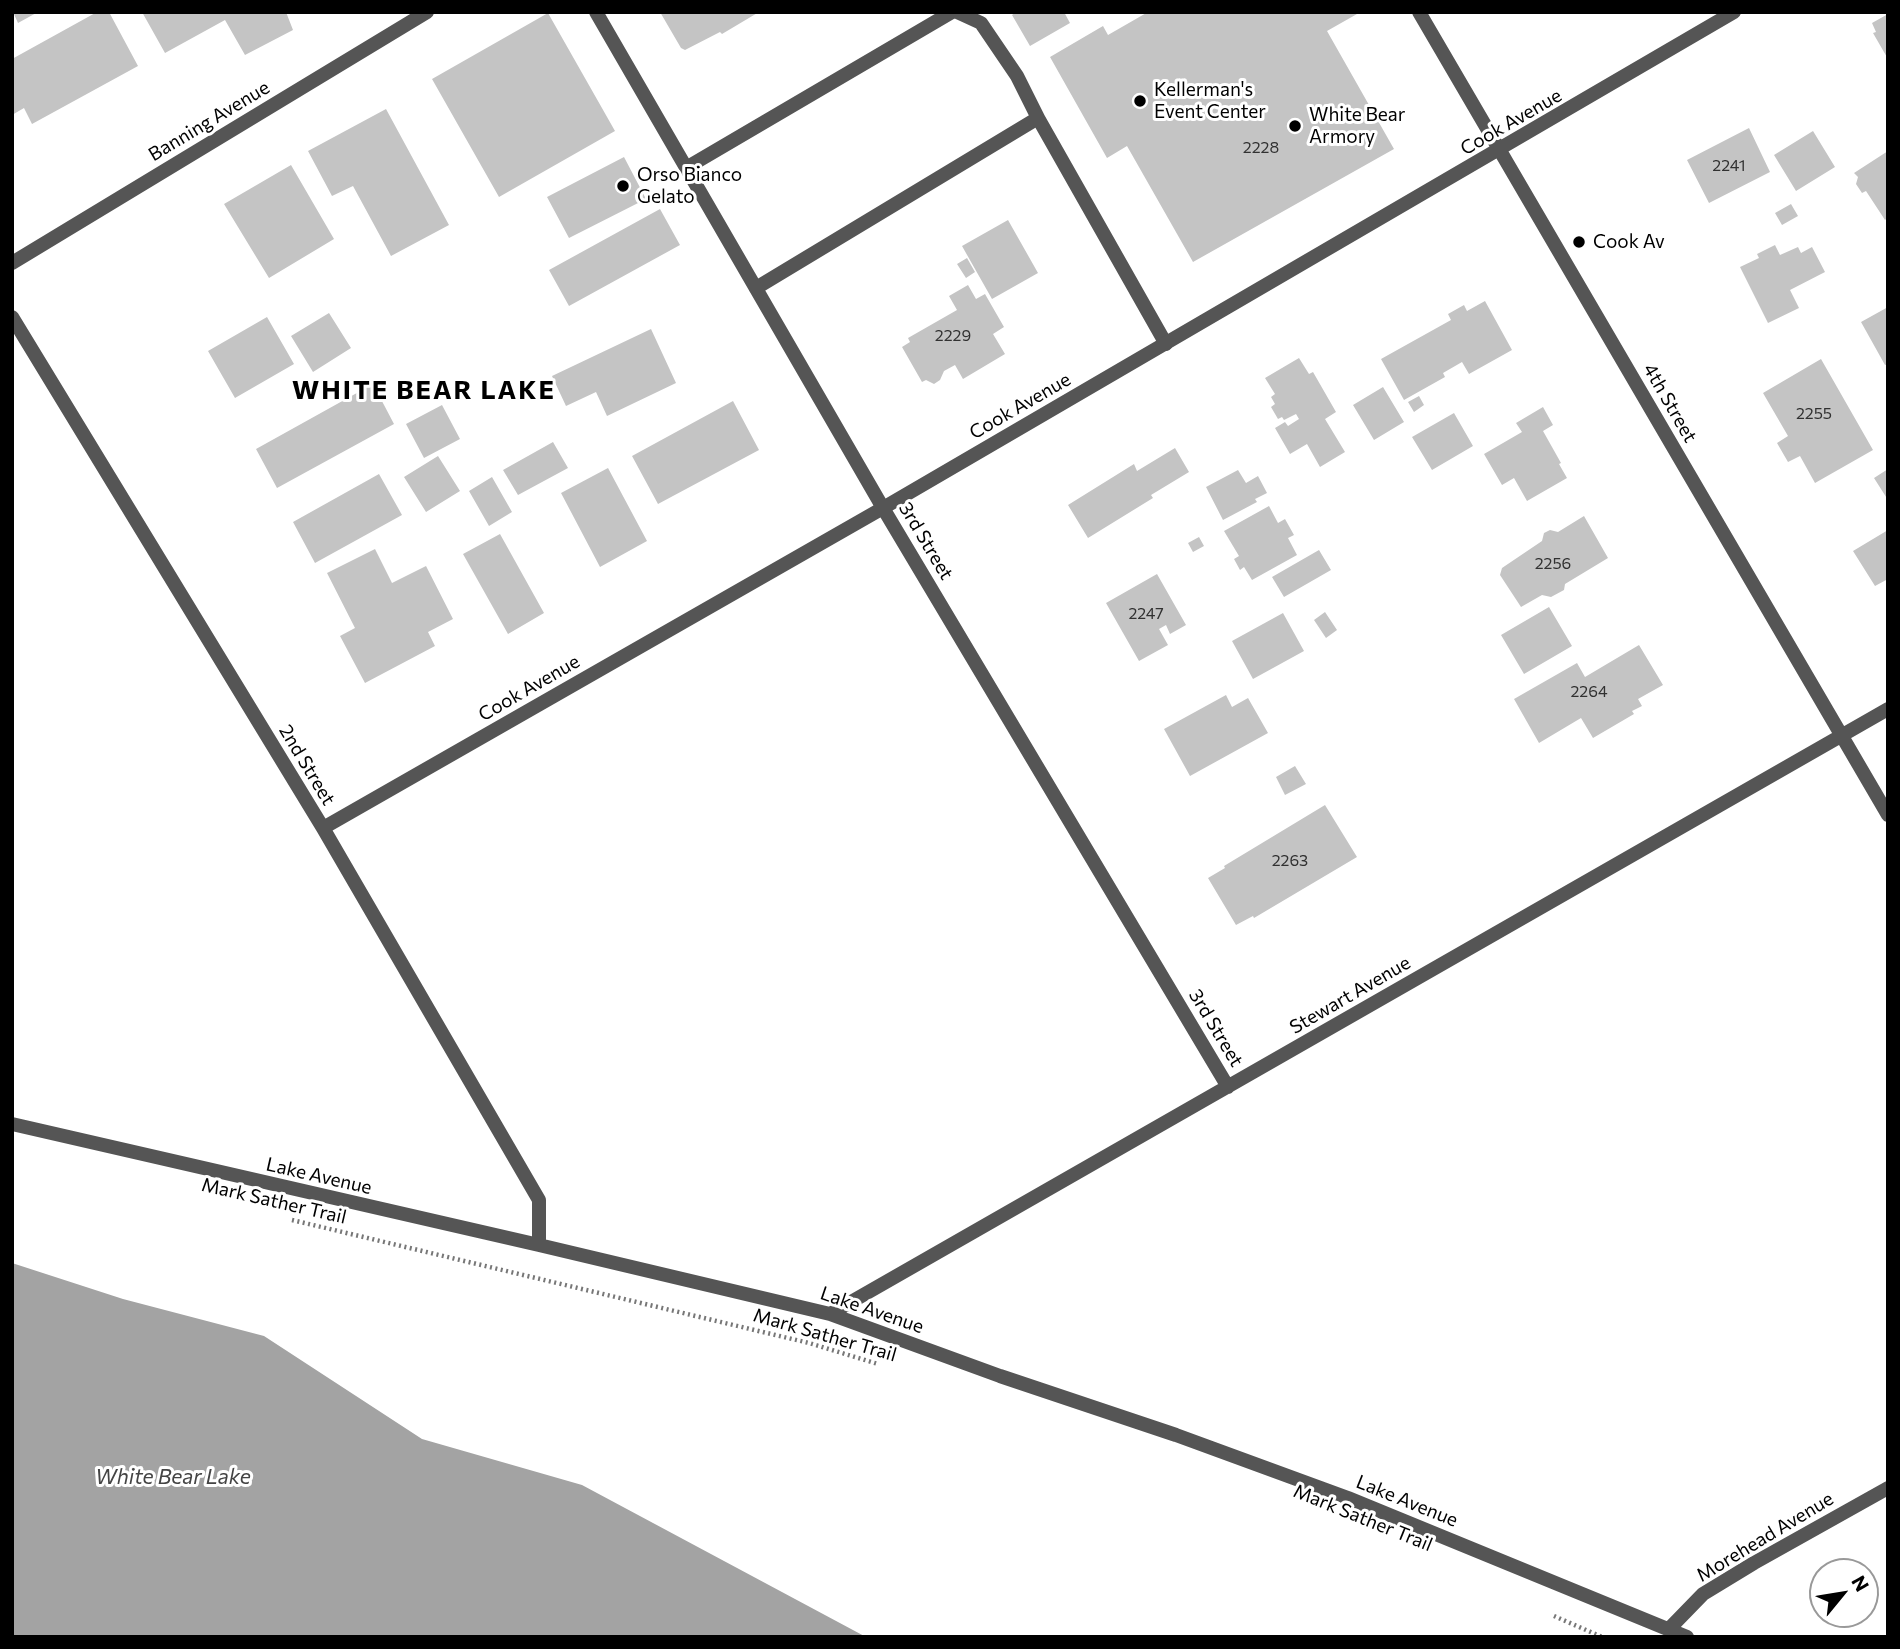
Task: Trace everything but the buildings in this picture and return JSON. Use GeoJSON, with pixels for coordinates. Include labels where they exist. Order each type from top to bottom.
{"type":"FeatureCollection","features":[{"type":"Feature","properties":{"kind":"street","name":"Banning Avenue"},"geometry":{"type":"LineString","coordinates":[[12,264],[427,12]]}},
{"type":"Feature","properties":{"kind":"street","name":"3rd Street"},"geometry":{"type":"LineString","coordinates":[[596,12],[883,508],[1228,1087]]}},
{"type":"Feature","properties":{"kind":"street"},"geometry":{"type":"LineString","coordinates":[[687,168],[954,12],[981,23],[1017,76],[1166,344]]}},
{"type":"Feature","properties":{"kind":"street","name":"4th Street"},"geometry":{"type":"LineString","coordinates":[[1419,12],[1888,815]]}},
{"type":"Feature","properties":{"kind":"street","name":"Cook Avenue"},"geometry":{"type":"LineString","coordinates":[[323,828],[883,508],[1734,12]]}},
{"type":"Feature","properties":{"kind":"street"},"geometry":{"type":"LineString","coordinates":[[756,288],[1038,118]]}},
{"type":"Feature","properties":{"kind":"street","name":"2nd Street"},"geometry":{"type":"LineString","coordinates":[[12,317],[323,828],[538,1200],[539,1245]]}},
{"type":"Feature","properties":{"kind":"street","name":"Stewart Avenue"},"geometry":{"type":"LineString","coordinates":[[830,1314],[1888,709]]}},
{"type":"Feature","properties":{"kind":"street","name":"Lake Avenue"},"geometry":{"type":"LineString","coordinates":[[12,1125],[830,1314],[1348,1498],[1687,1637]]}},
{"type":"Feature","properties":{"kind":"street","name":"Morehead Avenue"},"geometry":{"type":"LineString","coordinates":[[1669,1629],[1703,1594],[1888,1488]]}},
{"type":"Feature","properties":{"kind":"path","name":"Mark Sather Trail"},"geometry":{"type":"LineString","coordinates":[[290,1219],[809,1343],[887,1367]]}},
{"type":"Feature","properties":{"kind":"path"},"geometry":{"type":"LineString","coordinates":[[1552,1615],[1602,1637]]}},
{"type":"Feature","properties":{"kind":"water","name":"White Bear Lake"},"geometry":{"type":"Polygon","coordinates":[[[12,1263],[123,1299],[264,1336],[422,1439],[582,1485],[866,1637],[12,1637],[12,1263]]]}},
{"type":"Feature","properties":{"kind":"place","name":"Kellerman's Event Center"},"geometry":{"type":"Point","coordinates":[1140,101]}},
{"type":"Feature","properties":{"kind":"place","name":"White Bear Armory"},"geometry":{"type":"Point","coordinates":[1295,126]}},
{"type":"Feature","properties":{"kind":"place","name":"Orso Bianco Gelato"},"geometry":{"type":"Point","coordinates":[623,186]}},
{"type":"Feature","properties":{"kind":"place","name":"Cook Av"},"geometry":{"type":"Point","coordinates":[1579,242]}},
{"type":"Feature","properties":{"kind":"district","name":"WHITE BEAR LAKE"},"geometry":{"type":"Point","coordinates":[424,390]}}]}
